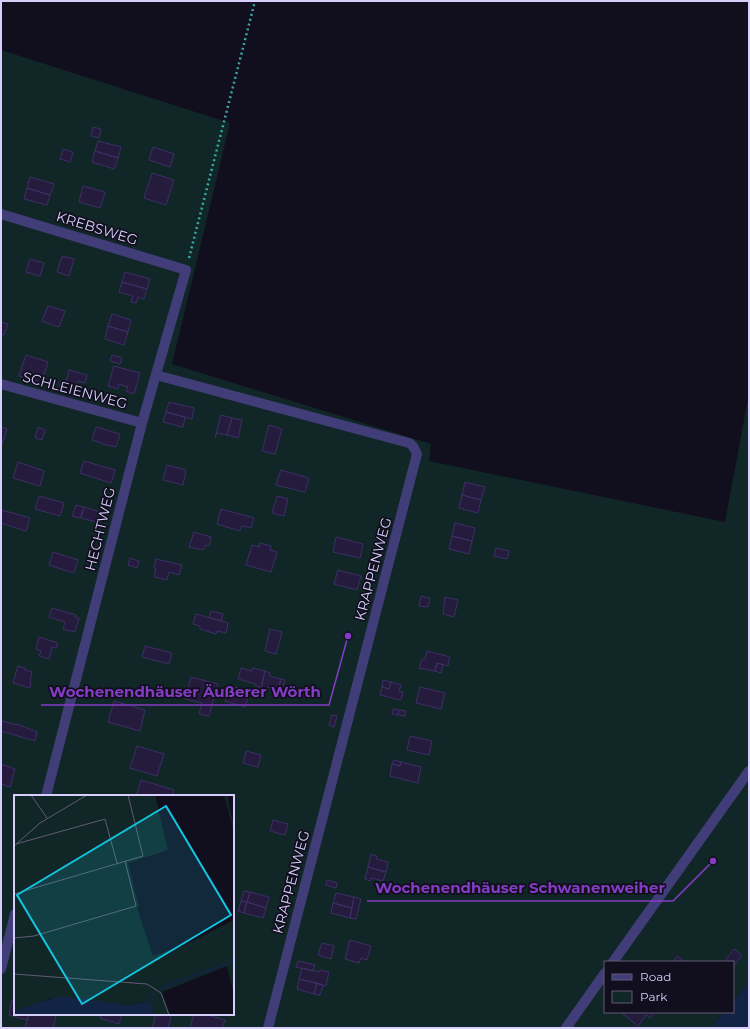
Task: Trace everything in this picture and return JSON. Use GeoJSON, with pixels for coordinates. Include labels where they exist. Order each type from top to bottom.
{"type":"FeatureCollection","features":[{"type":"Feature","properties":{"kind":"street","name":"KREBSWEG"},"geometry":{"type":"LineString","coordinates":[[1,214],[186,270]]}},
{"type":"Feature","properties":{"kind":"street","name":"HECHTWEG"},"geometry":{"type":"LineString","coordinates":[[46,795],[142,423],[186,270]]}},
{"type":"Feature","properties":{"kind":"street","name":"KRAPPENWEG"},"geometry":{"type":"LineString","coordinates":[[156,375],[409,443],[413,446],[417,454],[268,1028]]}},
{"type":"Feature","properties":{"kind":"street","name":"SCHLEIENWEG"},"geometry":{"type":"LineString","coordinates":[[1,384],[142,423]]}},
{"type":"Feature","properties":{"kind":"street"},"geometry":{"type":"LineString","coordinates":[[614,961],[749,771]]}},
{"type":"Feature","properties":{"kind":"street"},"geometry":{"type":"LineString","coordinates":[[1,969],[14,918]]}},
{"type":"Feature","properties":{"kind":"street"},"geometry":{"type":"LineString","coordinates":[[566,1028],[604,975]]}},
{"type":"Feature","properties":{"kind":"path"},"geometry":{"type":"LineString","coordinates":[[186,270],[255,1]]}},
{"type":"Feature","properties":{"kind":"green space"},"geometry":{"type":"Polygon","coordinates":[[[1,50],[230,123],[172,364],[431,444],[429,461],[725,522],[749,393],[749,982],[734,1000],[734,961],[604,961],[604,1013],[723,1013],[711,1028],[1,1028],[1,50]]]}},
{"type":"Feature","properties":{"kind":"water"},"geometry":{"type":"Polygon","coordinates":[[[749,982],[749,1028],[711,1028],[723,1013],[734,1013],[734,1000],[749,982]]]}},
{"type":"Feature","properties":{"kind":"building"},"geometry":{"type":"Polygon","coordinates":[[[93,127],[101,129],[99,138],[91,136],[93,127]]]}},
{"type":"Feature","properties":{"kind":"building"},"geometry":{"type":"Polygon","coordinates":[[[98,141],[121,147],[118,158],[95,151],[98,141]]]}},
{"type":"Feature","properties":{"kind":"building"},"geometry":{"type":"Polygon","coordinates":[[[153,147],[174,154],[170,167],[149,160],[153,147]]]}},
{"type":"Feature","properties":{"kind":"building"},"geometry":{"type":"Polygon","coordinates":[[[63,149],[73,152],[70,162],[60,159],[63,149]]]}},
{"type":"Feature","properties":{"kind":"building"},"geometry":{"type":"Polygon","coordinates":[[[95,151],[118,158],[114,169],[92,162],[95,151]]]}},
{"type":"Feature","properties":{"kind":"building"},"geometry":{"type":"Polygon","coordinates":[[[152,173],[174,180],[166,205],[144,198],[152,173]]]}},
{"type":"Feature","properties":{"kind":"building"},"geometry":{"type":"Polygon","coordinates":[[[30,177],[54,184],[50,195],[27,188],[30,177]]]}},
{"type":"Feature","properties":{"kind":"building"},"geometry":{"type":"Polygon","coordinates":[[[83,186],[105,192],[100,208],[79,202],[83,186]]]}},
{"type":"Feature","properties":{"kind":"building"},"geometry":{"type":"Polygon","coordinates":[[[27,188],[50,195],[47,205],[24,199],[27,188]]]}},
{"type":"Feature","properties":{"kind":"building"},"geometry":{"type":"Polygon","coordinates":[[[62,256],[74,259],[69,276],[57,272],[62,256]]]}},
{"type":"Feature","properties":{"kind":"building"},"geometry":{"type":"Polygon","coordinates":[[[30,259],[44,263],[40,276],[26,272],[30,259]]]}},
{"type":"Feature","properties":{"kind":"building"},"geometry":{"type":"Polygon","coordinates":[[[125,272],[150,279],[147,289],[122,282],[125,272]]]}},
{"type":"Feature","properties":{"kind":"building"},"geometry":{"type":"Polygon","coordinates":[[[122,282],[147,289],[144,299],[138,297],[136,303],[131,302],[133,296],[119,292],[122,282]]]}},
{"type":"Feature","properties":{"kind":"building"},"geometry":{"type":"Polygon","coordinates":[[[48,306],[65,311],[59,327],[42,321],[48,306]]]}},
{"type":"Feature","properties":{"kind":"building"},"geometry":{"type":"Polygon","coordinates":[[[112,314],[131,320],[128,332],[108,326],[112,314]]]}},
{"type":"Feature","properties":{"kind":"building"},"geometry":{"type":"Polygon","coordinates":[[[1,322],[8,324],[4,335],[1,334],[1,322]]]}},
{"type":"Feature","properties":{"kind":"building"},"geometry":{"type":"Polygon","coordinates":[[[108,326],[128,332],[124,345],[105,339],[108,326]]]}},
{"type":"Feature","properties":{"kind":"building"},"geometry":{"type":"Polygon","coordinates":[[[26,355],[48,362],[41,384],[19,376],[26,355]]]}},
{"type":"Feature","properties":{"kind":"building"},"geometry":{"type":"Polygon","coordinates":[[[112,355],[122,358],[120,364],[110,361],[112,355]]]}},
{"type":"Feature","properties":{"kind":"building"},"geometry":{"type":"Polygon","coordinates":[[[114,366],[140,373],[134,394],[126,391],[128,387],[119,384],[118,389],[108,386],[114,366]]]}},
{"type":"Feature","properties":{"kind":"building"},"geometry":{"type":"Polygon","coordinates":[[[69,370],[87,375],[85,383],[78,381],[75,391],[59,387],[61,381],[66,382],[69,370]]]}},
{"type":"Feature","properties":{"kind":"building"},"geometry":{"type":"Polygon","coordinates":[[[169,402],[194,408],[192,419],[166,412],[169,402]]]}},
{"type":"Feature","properties":{"kind":"building"},"geometry":{"type":"Polygon","coordinates":[[[166,412],[185,417],[183,427],[163,422],[166,412]]]}},
{"type":"Feature","properties":{"kind":"building"},"geometry":{"type":"Polygon","coordinates":[[[221,415],[232,418],[227,435],[217,433],[215,438],[221,415]]]}},
{"type":"Feature","properties":{"kind":"building"},"geometry":{"type":"Polygon","coordinates":[[[232,418],[242,420],[238,438],[227,435],[232,418]]]}},
{"type":"Feature","properties":{"kind":"building"},"geometry":{"type":"Polygon","coordinates":[[[269,425],[282,429],[275,454],[262,451],[269,425]]]}},
{"type":"Feature","properties":{"kind":"building"},"geometry":{"type":"Polygon","coordinates":[[[1,427],[7,429],[2,444],[1,444],[1,427]]]}},
{"type":"Feature","properties":{"kind":"building"},"geometry":{"type":"Polygon","coordinates":[[[38,427],[45,430],[42,440],[35,438],[38,427]]]}},
{"type":"Feature","properties":{"kind":"building"},"geometry":{"type":"Polygon","coordinates":[[[96,427],[120,434],[116,447],[92,440],[96,427]]]}},
{"type":"Feature","properties":{"kind":"building"},"geometry":{"type":"Polygon","coordinates":[[[84,461],[115,470],[111,483],[80,473],[84,461]]]}},
{"type":"Feature","properties":{"kind":"building"},"geometry":{"type":"Polygon","coordinates":[[[18,462],[44,471],[40,486],[13,478],[18,462]]]}},
{"type":"Feature","properties":{"kind":"building"},"geometry":{"type":"Polygon","coordinates":[[[167,465],[186,470],[183,485],[163,480],[167,465]]]}},
{"type":"Feature","properties":{"kind":"building"},"geometry":{"type":"Polygon","coordinates":[[[281,470],[309,478],[305,492],[276,485],[281,470]]]}},
{"type":"Feature","properties":{"kind":"building"},"geometry":{"type":"Polygon","coordinates":[[[465,482],[485,487],[481,500],[462,495],[465,482]]]}},
{"type":"Feature","properties":{"kind":"building"},"geometry":{"type":"Polygon","coordinates":[[[462,495],[481,500],[478,513],[459,508],[462,495]]]}},
{"type":"Feature","properties":{"kind":"building"},"geometry":{"type":"Polygon","coordinates":[[[39,496],[64,503],[60,516],[35,509],[39,496]]]}},
{"type":"Feature","properties":{"kind":"building"},"geometry":{"type":"Polygon","coordinates":[[[277,496],[288,499],[284,516],[272,513],[277,496]]]}},
{"type":"Feature","properties":{"kind":"building"},"geometry":{"type":"Polygon","coordinates":[[[76,505],[84,507],[80,518],[72,516],[76,505]]]}},
{"type":"Feature","properties":{"kind":"building"},"geometry":{"type":"Polygon","coordinates":[[[84,507],[103,513],[100,523],[81,518],[84,507]]]}},
{"type":"Feature","properties":{"kind":"building"},"geometry":{"type":"Polygon","coordinates":[[[221,509],[254,518],[251,528],[242,526],[240,531],[217,524],[221,509]]]}},
{"type":"Feature","properties":{"kind":"building"},"geometry":{"type":"Polygon","coordinates":[[[2,510],[30,518],[26,531],[1,523],[2,510]]]}},
{"type":"Feature","properties":{"kind":"building"},"geometry":{"type":"Polygon","coordinates":[[[455,523],[475,528],[472,541],[452,536],[455,523]]]}},
{"type":"Feature","properties":{"kind":"building"},"geometry":{"type":"Polygon","coordinates":[[[194,532],[211,537],[209,546],[205,545],[203,550],[189,547],[194,532]]]}},
{"type":"Feature","properties":{"kind":"building"},"geometry":{"type":"Polygon","coordinates":[[[452,536],[472,541],[469,554],[449,549],[452,536]]]}},
{"type":"Feature","properties":{"kind":"building"},"geometry":{"type":"Polygon","coordinates":[[[336,537],[363,544],[360,558],[333,552],[336,537]]]}},
{"type":"Feature","properties":{"kind":"building"},"geometry":{"type":"Polygon","coordinates":[[[260,543],[271,546],[270,550],[277,552],[271,572],[246,565],[252,545],[259,547],[260,543]]]}},
{"type":"Feature","properties":{"kind":"building"},"geometry":{"type":"Polygon","coordinates":[[[496,548],[509,551],[507,559],[494,556],[496,548]]]}},
{"type":"Feature","properties":{"kind":"building"},"geometry":{"type":"Polygon","coordinates":[[[53,552],[78,560],[74,573],[49,565],[53,552]]]}},
{"type":"Feature","properties":{"kind":"building"},"geometry":{"type":"Polygon","coordinates":[[[130,558],[139,561],[137,568],[128,565],[130,558]]]}},
{"type":"Feature","properties":{"kind":"building"},"geometry":{"type":"Polygon","coordinates":[[[156,559],[182,565],[179,575],[169,572],[167,580],[154,577],[156,559]]]}},
{"type":"Feature","properties":{"kind":"building"},"geometry":{"type":"Polygon","coordinates":[[[338,570],[361,576],[357,590],[334,584],[338,570]]]}},
{"type":"Feature","properties":{"kind":"building"},"geometry":{"type":"Polygon","coordinates":[[[421,596],[430,598],[428,607],[419,606],[421,596]]]}},
{"type":"Feature","properties":{"kind":"building"},"geometry":{"type":"Polygon","coordinates":[[[445,597],[458,600],[454,617],[443,614],[445,597]]]}},
{"type":"Feature","properties":{"kind":"building"},"geometry":{"type":"Polygon","coordinates":[[[52,608],[76,615],[75,617],[79,618],[75,632],[63,629],[65,622],[49,617],[52,608]]]}},
{"type":"Feature","properties":{"kind":"building"},"geometry":{"type":"Polygon","coordinates":[[[211,611],[223,614],[221,621],[209,617],[211,611]]]}},
{"type":"Feature","properties":{"kind":"building"},"geometry":{"type":"Polygon","coordinates":[[[196,614],[228,623],[226,633],[217,631],[216,634],[200,629],[200,626],[193,624],[196,614]]]}},
{"type":"Feature","properties":{"kind":"building"},"geometry":{"type":"Polygon","coordinates":[[[270,629],[282,632],[276,654],[265,651],[270,629]]]}},
{"type":"Feature","properties":{"kind":"building"},"geometry":{"type":"Polygon","coordinates":[[[39,637],[58,643],[56,648],[52,647],[49,659],[39,656],[41,651],[36,649],[39,637]]]}},
{"type":"Feature","properties":{"kind":"building"},"geometry":{"type":"Polygon","coordinates":[[[145,646],[172,653],[169,664],[142,657],[145,646]]]}},
{"type":"Feature","properties":{"kind":"building"},"geometry":{"type":"Polygon","coordinates":[[[427,651],[450,657],[448,666],[437,663],[435,671],[419,668],[422,659],[425,659],[427,651]]]}},
{"type":"Feature","properties":{"kind":"building"},"geometry":{"type":"Polygon","coordinates":[[[437,663],[443,665],[441,673],[435,671],[437,663]]]}},
{"type":"Feature","properties":{"kind":"building"},"geometry":{"type":"Polygon","coordinates":[[[18,666],[32,672],[30,688],[13,683],[18,666]]]}},
{"type":"Feature","properties":{"kind":"building"},"geometry":{"type":"Polygon","coordinates":[[[241,668],[252,671],[253,668],[265,671],[261,688],[255,686],[256,684],[238,679],[241,668]]]}},
{"type":"Feature","properties":{"kind":"building"},"geometry":{"type":"Polygon","coordinates":[[[265,671],[270,673],[269,676],[281,679],[278,690],[267,687],[266,692],[261,691],[265,671]]]}},
{"type":"Feature","properties":{"kind":"building"},"geometry":{"type":"Polygon","coordinates":[[[191,677],[218,684],[209,716],[199,714],[202,703],[185,699],[191,677]]]}},
{"type":"Feature","properties":{"kind":"building"},"geometry":{"type":"Polygon","coordinates":[[[281,679],[285,680],[281,691],[278,690],[281,679]]]}},
{"type":"Feature","properties":{"kind":"building"},"geometry":{"type":"Polygon","coordinates":[[[383,680],[391,682],[389,689],[382,687],[383,680]]]}},
{"type":"Feature","properties":{"kind":"building"},"geometry":{"type":"Polygon","coordinates":[[[391,682],[401,685],[399,691],[403,692],[401,700],[380,695],[382,687],[389,689],[391,682]]]}},
{"type":"Feature","properties":{"kind":"building"},"geometry":{"type":"Polygon","coordinates":[[[229,686],[250,691],[245,707],[225,701],[229,686]]]}},
{"type":"Feature","properties":{"kind":"building"},"geometry":{"type":"Polygon","coordinates":[[[420,687],[445,693],[441,709],[416,703],[420,687]]]}},
{"type":"Feature","properties":{"kind":"building"},"geometry":{"type":"Polygon","coordinates":[[[114,701],[145,710],[140,731],[108,722],[114,701]]]}},
{"type":"Feature","properties":{"kind":"building"},"geometry":{"type":"Polygon","coordinates":[[[393,709],[399,710],[398,715],[392,714],[393,709]]]}},
{"type":"Feature","properties":{"kind":"building"},"geometry":{"type":"Polygon","coordinates":[[[399,710],[406,711],[405,716],[398,715],[399,710]]]}},
{"type":"Feature","properties":{"kind":"building"},"geometry":{"type":"Polygon","coordinates":[[[332,715],[337,716],[334,727],[329,725],[332,715]]]}},
{"type":"Feature","properties":{"kind":"building"},"geometry":{"type":"Polygon","coordinates":[[[2,721],[17,724],[37,732],[35,741],[1,731],[2,721]]]}},
{"type":"Feature","properties":{"kind":"building"},"geometry":{"type":"Polygon","coordinates":[[[410,736],[432,741],[429,755],[407,750],[410,736]]]}},
{"type":"Feature","properties":{"kind":"building"},"geometry":{"type":"Polygon","coordinates":[[[137,746],[164,754],[157,776],[130,768],[137,746]]]}},
{"type":"Feature","properties":{"kind":"building"},"geometry":{"type":"Polygon","coordinates":[[[246,751],[261,755],[258,767],[243,763],[246,751]]]}},
{"type":"Feature","properties":{"kind":"building"},"geometry":{"type":"Polygon","coordinates":[[[394,760],[401,762],[400,766],[392,764],[394,760]]]}},
{"type":"Feature","properties":{"kind":"building"},"geometry":{"type":"Polygon","coordinates":[[[401,762],[421,767],[418,783],[390,776],[392,764],[400,766],[401,762]]]}},
{"type":"Feature","properties":{"kind":"building"},"geometry":{"type":"Polygon","coordinates":[[[1,764],[15,769],[10,787],[1,784],[1,764]]]}},
{"type":"Feature","properties":{"kind":"building"},"geometry":{"type":"Polygon","coordinates":[[[141,780],[174,790],[172,795],[136,795],[141,780]]]}},
{"type":"Feature","properties":{"kind":"building"},"geometry":{"type":"Polygon","coordinates":[[[273,820],[288,824],[285,835],[270,831],[273,820]]]}},
{"type":"Feature","properties":{"kind":"building"},"geometry":{"type":"Polygon","coordinates":[[[371,854],[377,856],[376,859],[388,862],[386,872],[368,867],[371,854]]]}},
{"type":"Feature","properties":{"kind":"building"},"geometry":{"type":"Polygon","coordinates":[[[368,867],[386,872],[383,881],[371,878],[370,881],[365,879],[368,867]]]}},
{"type":"Feature","properties":{"kind":"building"},"geometry":{"type":"Polygon","coordinates":[[[327,880],[337,883],[336,888],[326,885],[327,880]]]}},
{"type":"Feature","properties":{"kind":"building"},"geometry":{"type":"Polygon","coordinates":[[[244,891],[250,892],[247,902],[241,901],[244,891]]]}},
{"type":"Feature","properties":{"kind":"building"},"geometry":{"type":"Polygon","coordinates":[[[250,892],[269,897],[266,908],[247,902],[250,892]]]}},
{"type":"Feature","properties":{"kind":"building"},"geometry":{"type":"Polygon","coordinates":[[[336,893],[354,897],[352,908],[333,903],[336,893]]]}},
{"type":"Feature","properties":{"kind":"building"},"geometry":{"type":"Polygon","coordinates":[[[354,897],[361,899],[356,919],[350,918],[354,897]]]}},
{"type":"Feature","properties":{"kind":"building"},"geometry":{"type":"Polygon","coordinates":[[[241,901],[247,902],[244,913],[238,911],[241,901]]]}},
{"type":"Feature","properties":{"kind":"building"},"geometry":{"type":"Polygon","coordinates":[[[247,902],[266,908],[263,918],[244,913],[247,902]]]}},
{"type":"Feature","properties":{"kind":"building"},"geometry":{"type":"Polygon","coordinates":[[[333,903],[352,908],[350,918],[331,913],[333,903]]]}},
{"type":"Feature","properties":{"kind":"building"},"geometry":{"type":"Polygon","coordinates":[[[350,940],[371,946],[367,960],[361,958],[359,963],[345,959],[350,940]]]}},
{"type":"Feature","properties":{"kind":"building"},"geometry":{"type":"Polygon","coordinates":[[[322,943],[334,946],[331,959],[318,955],[322,943]]]}},
{"type":"Feature","properties":{"kind":"building"},"geometry":{"type":"Polygon","coordinates":[[[734,949],[742,955],[734,966],[734,961],[725,961],[734,949]]]}},
{"type":"Feature","properties":{"kind":"building"},"geometry":{"type":"Polygon","coordinates":[[[677,956],[684,961],[674,961],[677,956]]]}},
{"type":"Feature","properties":{"kind":"building"},"geometry":{"type":"Polygon","coordinates":[[[298,961],[315,965],[313,971],[296,967],[298,961]]]}},
{"type":"Feature","properties":{"kind":"building"},"geometry":{"type":"Polygon","coordinates":[[[302,968],[319,972],[320,970],[329,972],[326,986],[299,979],[302,968]]]}},
{"type":"Feature","properties":{"kind":"building"},"geometry":{"type":"Polygon","coordinates":[[[299,979],[317,983],[314,994],[297,989],[299,979]]]}},
{"type":"Feature","properties":{"kind":"building"},"geometry":{"type":"Polygon","coordinates":[[[317,983],[323,985],[320,995],[314,994],[317,983]]]}},
{"type":"Feature","properties":{"kind":"building"},"geometry":{"type":"Polygon","coordinates":[[[12,1000],[14,1000],[14,1015],[28,1015],[27,1020],[9,1015],[12,1000]]]}},
{"type":"Feature","properties":{"kind":"building"},"geometry":{"type":"Polygon","coordinates":[[[654,1013],[650,1018],[646,1015],[638,1026],[623,1014],[654,1013]]]}},
{"type":"Feature","properties":{"kind":"building"},"geometry":{"type":"Polygon","coordinates":[[[29,1015],[56,1016],[53,1028],[25,1028],[29,1015]]]}},
{"type":"Feature","properties":{"kind":"building"},"geometry":{"type":"Polygon","coordinates":[[[101,1015],[122,1015],[119,1024],[100,1018],[101,1015]]]}},
{"type":"Feature","properties":{"kind":"building"},"geometry":{"type":"Polygon","coordinates":[[[156,1015],[172,1015],[168,1028],[152,1028],[156,1015]]]}},
{"type":"Feature","properties":{"kind":"building"},"geometry":{"type":"Polygon","coordinates":[[[194,1015],[208,1015],[225,1020],[222,1028],[190,1028],[194,1015]]]}},
{"type":"Feature","properties":{"kind":"place","name":"Wochenendhäuser Äußerer Wörth"},"geometry":{"type":"Point","coordinates":[348,636]}},
{"type":"Feature","properties":{"kind":"place","name":"Wochenendhäuser Schwanenweiher"},"geometry":{"type":"Point","coordinates":[713,861]}}]}
